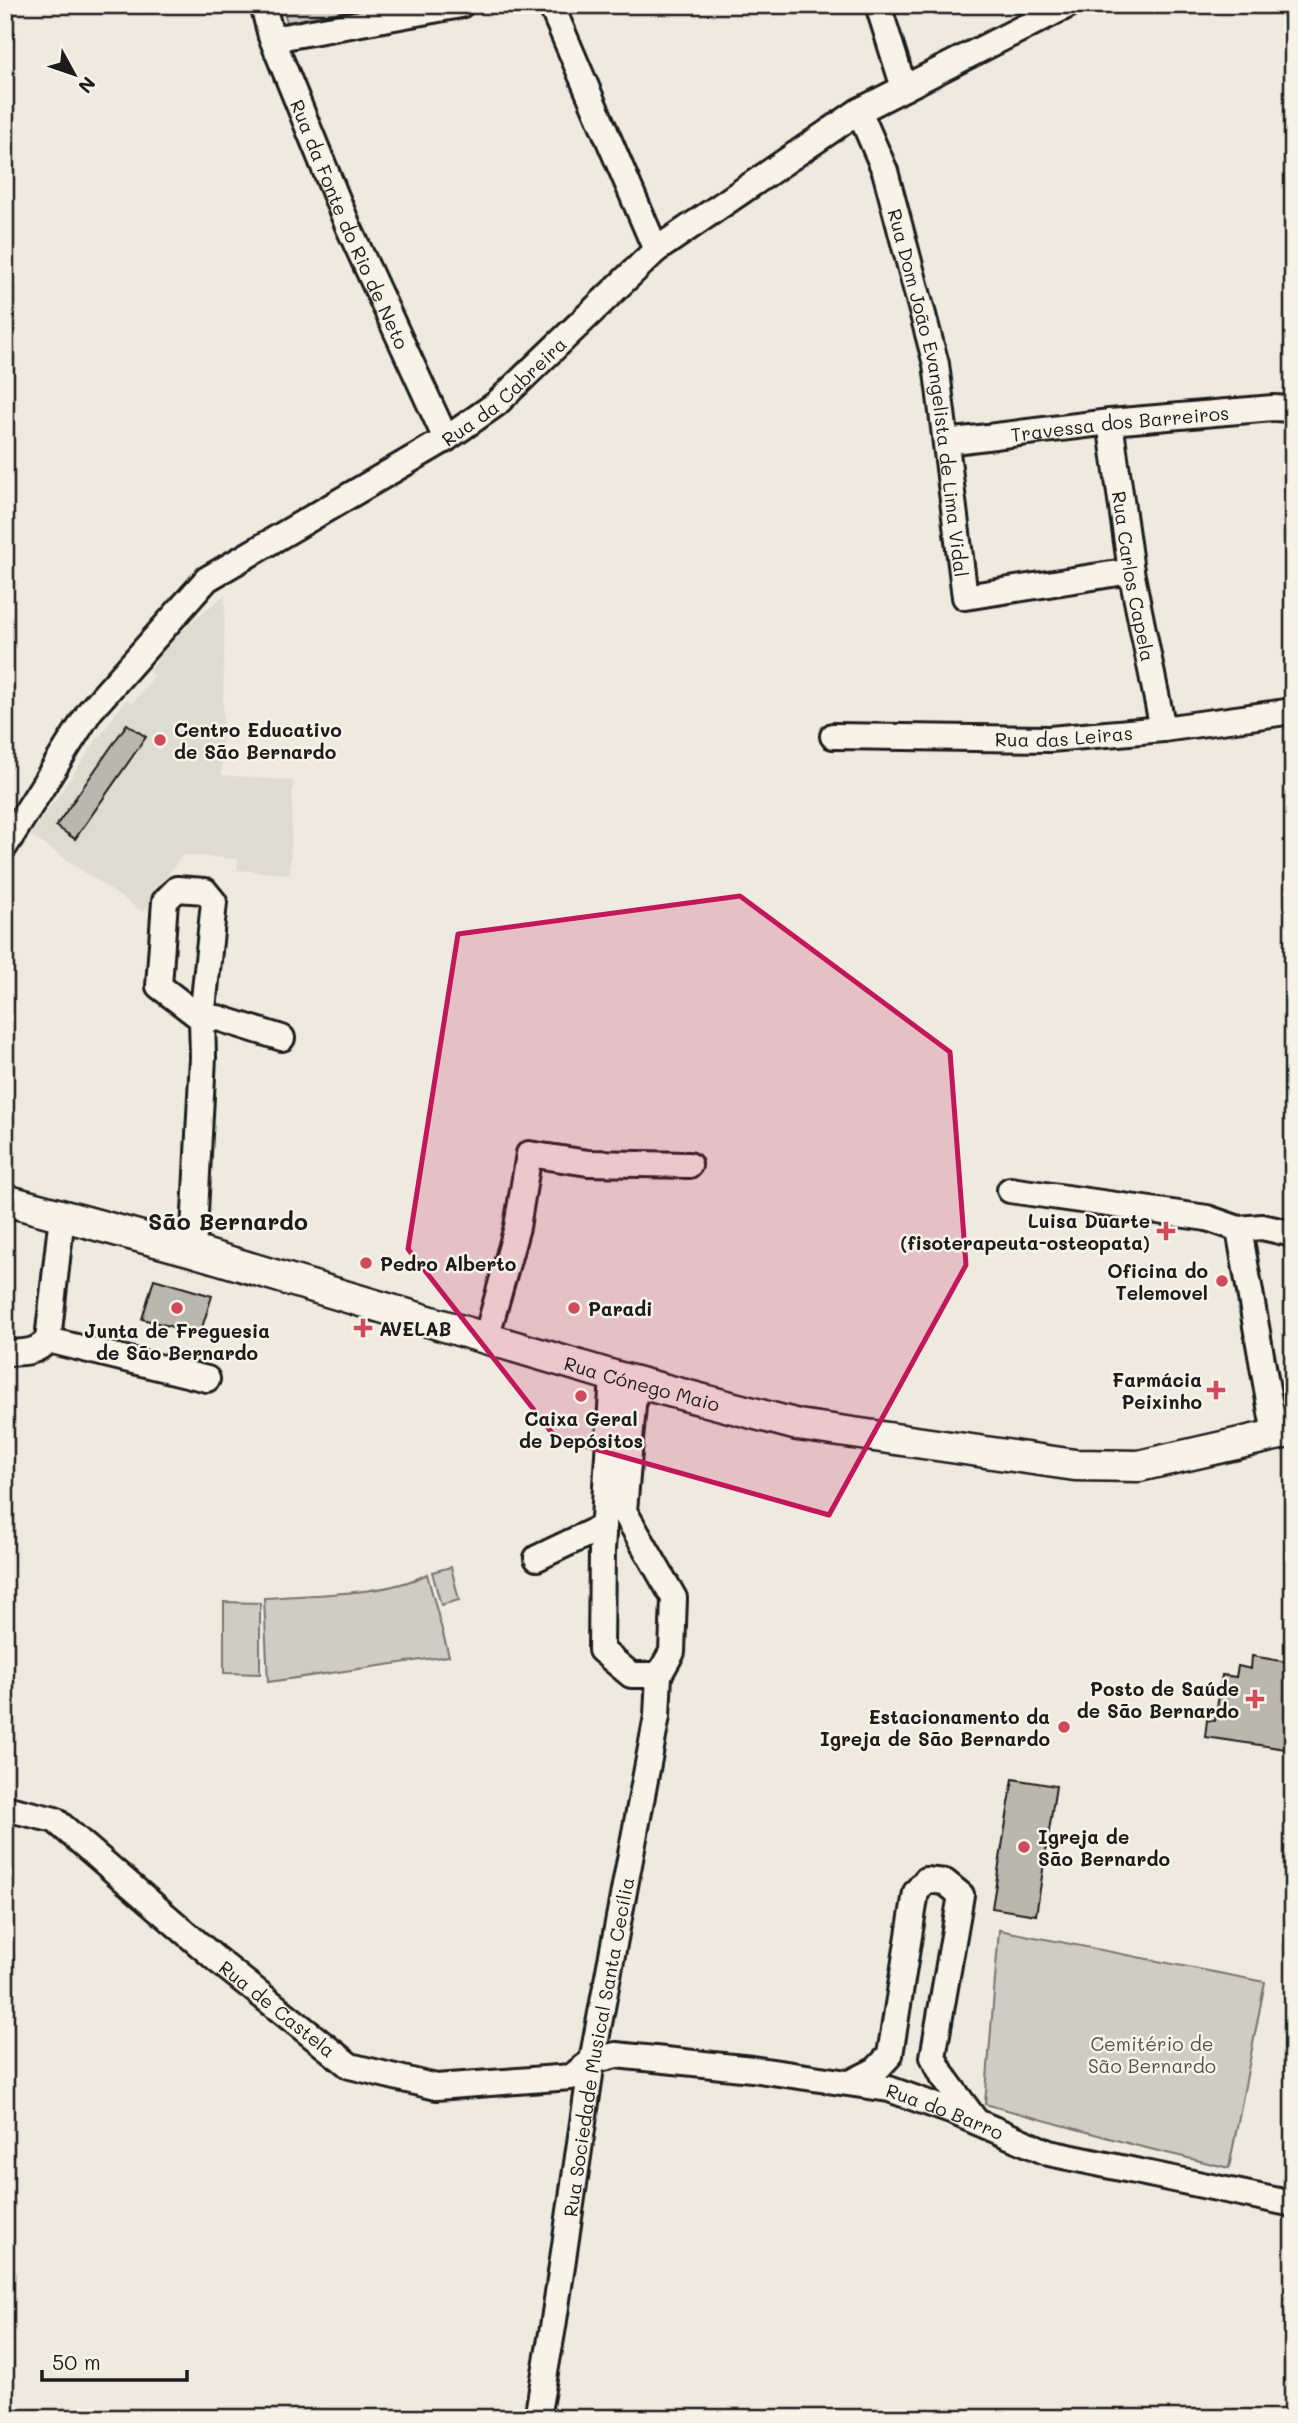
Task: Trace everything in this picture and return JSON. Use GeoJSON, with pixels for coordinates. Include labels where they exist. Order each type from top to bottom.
{"type":"FeatureCollection","features":[{"type":"Feature","properties":{"kind":"main road","name":"Rua Cónego Maio"},"geometry":{"type":"LineString","coordinates":[[5,1200],[193,1251],[624,1379],[798,1425],[1069,1465],[1139,1466],[1284,1433]]}},
{"type":"Feature","properties":{"kind":"street","name":"Rua da Fonte do Rio de Neto"},"geometry":{"type":"LineString","coordinates":[[263,5],[271,36],[348,226],[446,439]]}},
{"type":"Feature","properties":{"kind":"street"},"geometry":{"type":"LineString","coordinates":[[271,36],[284,37],[461,5]]}},
{"type":"Feature","properties":{"kind":"street"},"geometry":{"type":"LineString","coordinates":[[551,5],[656,250]]}},
{"type":"Feature","properties":{"kind":"street"},"geometry":{"type":"LineString","coordinates":[[878,5],[904,88]]}},
{"type":"Feature","properties":{"kind":"street","name":"Rua da Cabreira"},"geometry":{"type":"LineString","coordinates":[[5,846],[90,711],[207,579],[446,439],[496,404],[656,250],[859,111],[1068,5]]}},
{"type":"Feature","properties":{"kind":"street","name":"Rua Dom João Evangelista de Lima Vidal"},"geometry":{"type":"LineString","coordinates":[[859,111],[885,171],[936,364],[965,597],[1130,571]]}},
{"type":"Feature","properties":{"kind":"street","name":"Travessa dos Barreiros"},"geometry":{"type":"LineString","coordinates":[[946,442],[1110,422],[1273,408],[1293,409]]}},
{"type":"Feature","properties":{"kind":"street","name":"Rua Carlos Capela"},"geometry":{"type":"LineString","coordinates":[[1110,422],[1130,571],[1163,729]]}},
{"type":"Feature","properties":{"kind":"street","name":"Rua das Leiras"},"geometry":{"type":"LineString","coordinates":[[833,736],[1050,739],[1163,729],[1293,710]]}},
{"type":"Feature","properties":{"kind":"street"},"geometry":{"type":"LineString","coordinates":[[193,1251],[203,1057],[202,1019],[214,902],[205,891],[177,889],[166,901],[159,986],[202,1019],[218,1018],[282,1038]]}},
{"type":"Feature","properties":{"kind":"street"},"geometry":{"type":"LineString","coordinates":[[486,1339],[517,1227],[529,1154],[588,1163],[689,1165]]}},
{"type":"Feature","properties":{"kind":"street"},"geometry":{"type":"LineString","coordinates":[[1010,1190],[1207,1218],[1239,1229],[1262,1227],[1293,1234]]}},
{"type":"Feature","properties":{"kind":"street"},"geometry":{"type":"LineString","coordinates":[[5,1353],[31,1352],[48,1340],[62,1215]]}},
{"type":"Feature","properties":{"kind":"street"},"geometry":{"type":"LineString","coordinates":[[1239,1229],[1284,1433]]}},
{"type":"Feature","properties":{"kind":"street"},"geometry":{"type":"LineString","coordinates":[[48,1340],[207,1379]]}},
{"type":"Feature","properties":{"kind":"street"},"geometry":{"type":"LineString","coordinates":[[624,1379],[603,1538],[601,1650],[631,1675],[659,1675]]}},
{"type":"Feature","properties":{"kind":"street","name":"Rua Sociedade Musical Santa Cecília"},"geometry":{"type":"LineString","coordinates":[[537,2418],[593,2061],[657,1716],[659,1675],[672,1652],[674,1598],[624,1511],[624,1379]]}},
{"type":"Feature","properties":{"kind":"street"},"geometry":{"type":"LineString","coordinates":[[542,1565],[603,1538]]}},
{"type":"Feature","properties":{"kind":"street","name":"Rua de Castela"},"geometry":{"type":"LineString","coordinates":[[5,1808],[55,1820],[216,1959],[350,2066],[436,2087],[571,2077],[593,2061]]}},
{"type":"Feature","properties":{"kind":"street"},"geometry":{"type":"LineString","coordinates":[[850,2083],[876,2070],[890,2055],[916,1892],[926,1880],[945,1882],[961,1895],[933,2057],[943,2076],[977,2122]]}},
{"type":"Feature","properties":{"kind":"street","name":"Rua do Barro"},"geometry":{"type":"LineString","coordinates":[[593,2061],[616,2054],[752,2068],[889,2089],[1049,2153],[1293,2204]]}},
{"type":"Feature","properties":{"kind":"highlighted area"},"geometry":{"type":"Polygon","coordinates":[[[740,896],[950,1052],[966,1265],[829,1515],[556,1438],[408,1249],[458,934],[740,896]]]}},
{"type":"Feature","properties":{"kind":"shaded area","name":"Centro Educativo de São Bernardo"},"geometry":{"type":"Polygon","coordinates":[[[225,595],[222,775],[293,781],[290,874],[237,870],[238,859],[182,855],[143,912],[30,835],[126,699],[133,703],[154,676],[149,672],[171,642],[225,595]]]}},
{"type":"Feature","properties":{"kind":"green space"},"geometry":{"type":"Polygon","coordinates":[[[282,5],[374,5],[287,22],[282,5]]]}},
{"type":"Feature","properties":{"kind":"green space"},"geometry":{"type":"Polygon","coordinates":[[[451,1567],[459,1600],[441,1605],[432,1572],[451,1567]]]}},
{"type":"Feature","properties":{"kind":"green space"},"geometry":{"type":"Polygon","coordinates":[[[427,1574],[449,1656],[268,1682],[264,1598],[370,1590],[410,1581],[427,1574]]]}},
{"type":"Feature","properties":{"kind":"green space"},"geometry":{"type":"Polygon","coordinates":[[[224,1602],[260,1603],[260,1674],[224,1673],[224,1602]]]}},
{"type":"Feature","properties":{"kind":"green space","name":"Cemitério de São Bernardo"},"geometry":{"type":"Polygon","coordinates":[[[999,1930],[1265,1982],[1229,2168],[985,2104],[999,1930]]]}},
{"type":"Feature","properties":{"kind":"building"},"geometry":{"type":"Polygon","coordinates":[[[127,724],[146,737],[75,839],[56,826],[127,724]]]}},
{"type":"Feature","properties":{"kind":"building","name":"Junta de Freguesia de São Bernardo"},"geometry":{"type":"Polygon","coordinates":[[[154,1279],[212,1296],[200,1334],[142,1319],[154,1279]]]}},
{"type":"Feature","properties":{"kind":"building","name":"Posto de Saúde de São Bernardo"},"geometry":{"type":"Polygon","coordinates":[[[1252,1656],[1293,1663],[1293,1750],[1205,1737],[1207,1720],[1215,1721],[1222,1675],[1236,1677],[1238,1666],[1251,1669],[1252,1656]]]}},
{"type":"Feature","properties":{"kind":"building","name":"Igreja de São Bernardo"},"geometry":{"type":"Polygon","coordinates":[[[1013,1779],[1056,1786],[1036,1915],[992,1908],[1013,1779]]]}},
{"type":"Feature","properties":{"kind":"place","name":"Centro Educativo de São Bernardo"},"geometry":{"type":"Point","coordinates":[160,740]}},
{"type":"Feature","properties":{"kind":"place","name":"Luisa Duarte (fisoterapeuta-osteopata)"},"geometry":{"type":"Point","coordinates":[1166,1231]}},
{"type":"Feature","properties":{"kind":"place","name":"Pedro Alberto"},"geometry":{"type":"Point","coordinates":[366,1263]}},
{"type":"Feature","properties":{"kind":"place","name":"Oficina do Telemovel"},"geometry":{"type":"Point","coordinates":[1222,1281]}},
{"type":"Feature","properties":{"kind":"place","name":"Junta de Freguesia de São Bernardo"},"geometry":{"type":"Point","coordinates":[177,1308]}},
{"type":"Feature","properties":{"kind":"place","name":"Paradi"},"geometry":{"type":"Point","coordinates":[574,1308]}},
{"type":"Feature","properties":{"kind":"place","name":"AVELAB"},"geometry":{"type":"Point","coordinates":[363,1328]}},
{"type":"Feature","properties":{"kind":"place","name":"Farmácia Peixinho"},"geometry":{"type":"Point","coordinates":[1216,1390]}},
{"type":"Feature","properties":{"kind":"place","name":"Caixa Geral de Depósitos"},"geometry":{"type":"Point","coordinates":[581,1396]}},
{"type":"Feature","properties":{"kind":"place","name":"Posto de Saúde de São Bernardo"},"geometry":{"type":"Point","coordinates":[1255,1699]}},
{"type":"Feature","properties":{"kind":"place","name":"Estacionamento da Igreja de São Bernardo"},"geometry":{"type":"Point","coordinates":[1064,1727]}},
{"type":"Feature","properties":{"kind":"place","name":"Igreja de São Bernardo"},"geometry":{"type":"Point","coordinates":[1024,1847]}},
{"type":"Feature","properties":{"kind":"district","name":"São Bernardo"},"geometry":{"type":"Point","coordinates":[228,1221]}}]}
